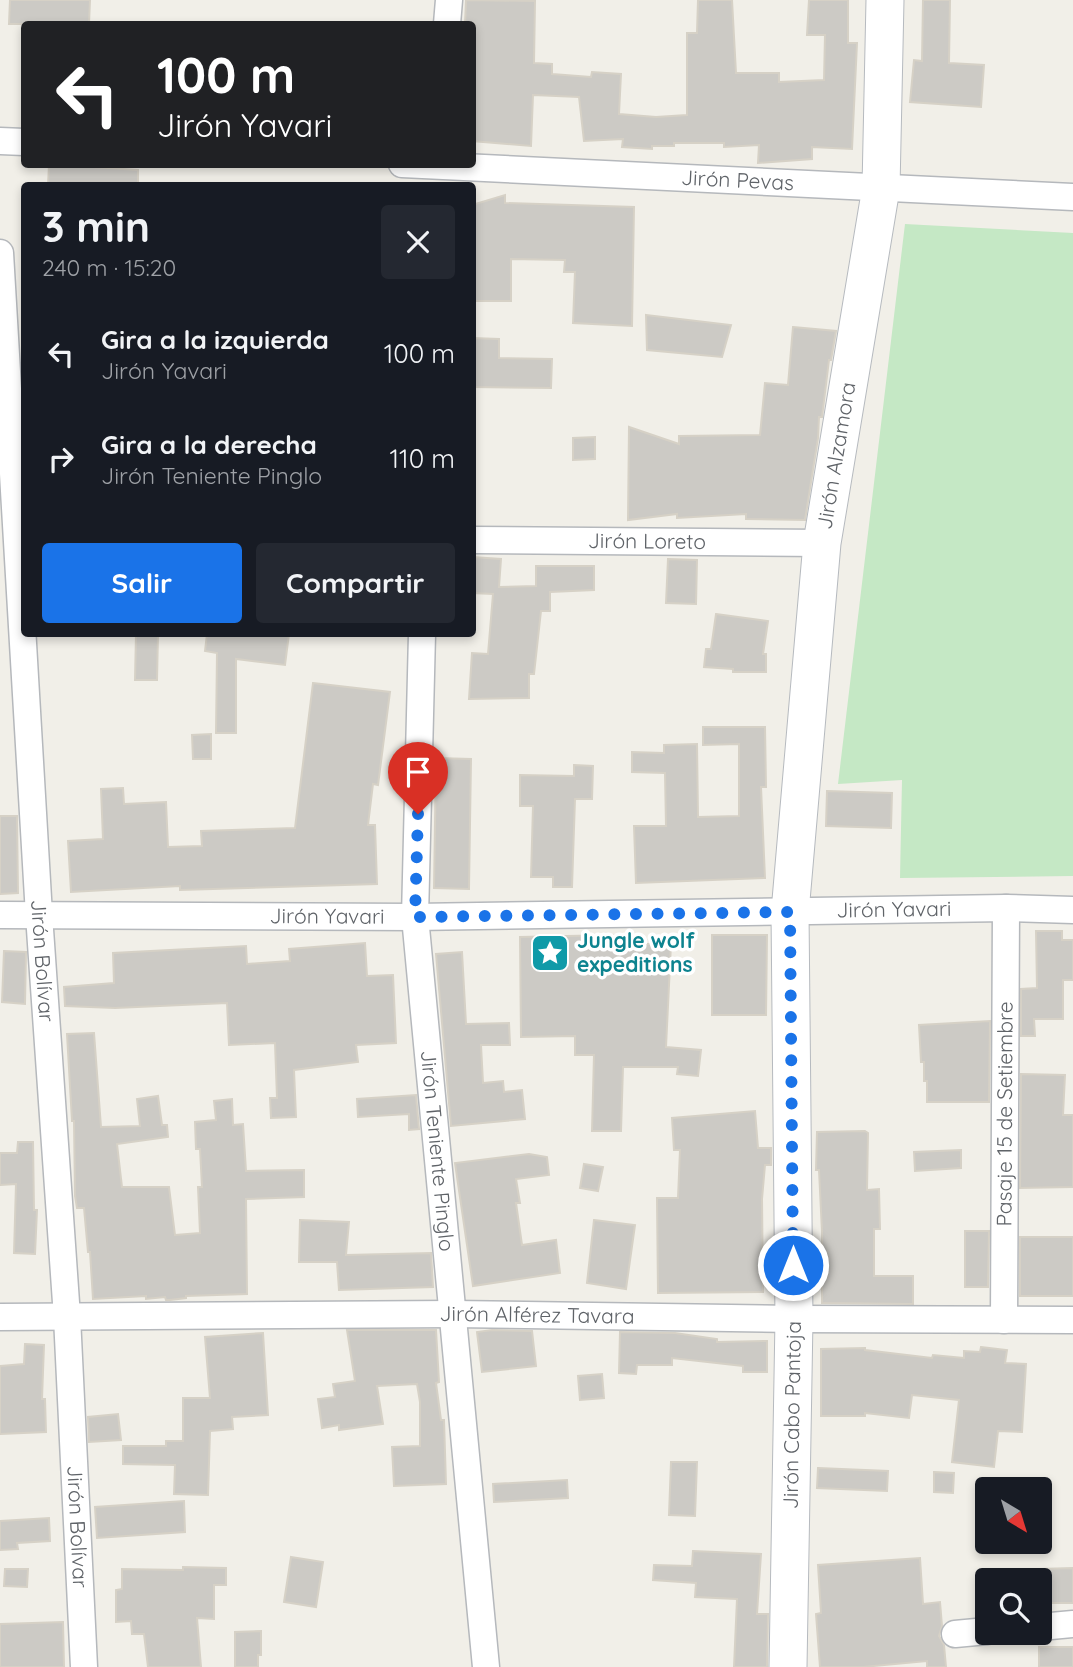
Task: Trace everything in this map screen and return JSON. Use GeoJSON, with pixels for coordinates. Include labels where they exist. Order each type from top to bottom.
{"type":"FeatureCollection","features":[{"type":"Feature","properties":{"kind":"street"},"geometry":{"type":"LineString","coordinates":[[447,21],[449,0]]}},
{"type":"Feature","properties":{"kind":"street","name":"Jirón Alzamora"},"geometry":{"type":"LineString","coordinates":[[790,912],[822,544],[881,188],[885,0]]}},
{"type":"Feature","properties":{"kind":"street"},"geometry":{"type":"LineString","coordinates":[[0,141],[21,142]]}},
{"type":"Feature","properties":{"kind":"street","name":"Jirón Pevas"},"geometry":{"type":"LineString","coordinates":[[420,168],[438,172],[1073,197]]}},
{"type":"Feature","properties":{"kind":"street","name":"Jirón Bolívar"},"geometry":{"type":"LineString","coordinates":[[0,253],[14,537],[67,1317],[84,1667]]}},
{"type":"Feature","properties":{"kind":"street","name":"Jirón Loreto"},"geometry":{"type":"LineString","coordinates":[[476,540],[822,544]]}},
{"type":"Feature","properties":{"kind":"street","name":"Jirón Teniente Pinglo"},"geometry":{"type":"LineString","coordinates":[[422,637],[415,917],[486,1667]]}},
{"type":"Feature","properties":{"kind":"street","name":"Jirón Yavari"},"geometry":{"type":"LineString","coordinates":[[0,915],[415,917],[1006,908],[1073,910]]}},
{"type":"Feature","properties":{"kind":"street","name":"Pasaje 15 de Setiembre"},"geometry":{"type":"LineString","coordinates":[[1004,1320],[1006,908]]}},
{"type":"Feature","properties":{"kind":"street","name":"Jirón Cabo Pantoja"},"geometry":{"type":"LineString","coordinates":[[788,1667],[794,1320],[790,912]]}},
{"type":"Feature","properties":{"kind":"street","name":"Jirón Alférez Tavara"},"geometry":{"type":"LineString","coordinates":[[0,1317],[454,1314],[794,1320],[1073,1320]]}},
{"type":"Feature","properties":{"kind":"street"},"geometry":{"type":"LineString","coordinates":[[1052,1626],[1073,1624]]}},
{"type":"Feature","properties":{"kind":"street"},"geometry":{"type":"LineString","coordinates":[[955,1634],[975,1632]]}},
{"type":"Feature","properties":{"kind":"green space"},"geometry":{"type":"Polygon","coordinates":[[[905,224],[1073,233],[1073,876],[900,878],[902,780],[838,784],[905,224]]]}},
{"type":"Feature","properties":{"kind":"building"},"geometry":{"type":"Polygon","coordinates":[[[10,0],[90,0],[89,21],[21,21],[21,24],[9,24],[10,0]]]}},
{"type":"Feature","properties":{"kind":"building"},"geometry":{"type":"Polygon","coordinates":[[[466,0],[535,1],[534,63],[552,64],[552,74],[591,77],[592,72],[621,74],[619,114],[656,117],[687,115],[687,33],[697,33],[698,0],[732,0],[736,73],[779,73],[779,82],[824,80],[825,35],[807,35],[809,0],[848,0],[848,43],[857,43],[852,149],[812,147],[812,159],[758,163],[759,145],[724,147],[724,143],[674,143],[674,146],[652,146],[652,149],[622,147],[623,139],[584,141],[579,97],[533,95],[531,146],[476,141],[476,21],[465,21],[466,0]]]}},
{"type":"Feature","properties":{"kind":"building"},"geometry":{"type":"Polygon","coordinates":[[[923,0],[950,0],[949,63],[984,65],[981,107],[910,102],[914,60],[922,61],[923,0]]]}},
{"type":"Feature","properties":{"kind":"building"},"geometry":{"type":"Polygon","coordinates":[[[49,168],[138,170],[138,182],[48,182],[49,168]]]}},
{"type":"Feature","properties":{"kind":"building"},"geometry":{"type":"Polygon","coordinates":[[[505,195],[505,203],[634,207],[632,326],[573,323],[575,272],[564,272],[565,260],[511,259],[511,301],[476,301],[476,204],[505,195]]]}},
{"type":"Feature","properties":{"kind":"building"},"geometry":{"type":"Polygon","coordinates":[[[646,315],[731,325],[722,357],[647,350],[646,315]]]}},
{"type":"Feature","properties":{"kind":"building"},"geometry":{"type":"Polygon","coordinates":[[[793,327],[836,331],[829,360],[822,417],[819,417],[805,520],[746,519],[746,514],[677,518],[677,514],[628,520],[629,427],[679,444],[679,436],[760,435],[765,383],[788,385],[793,327]]]}},
{"type":"Feature","properties":{"kind":"building"},"geometry":{"type":"Polygon","coordinates":[[[476,338],[499,339],[499,358],[552,359],[551,388],[476,387],[476,338]]]}},
{"type":"Feature","properties":{"kind":"building"},"geometry":{"type":"Polygon","coordinates":[[[595,437],[595,459],[573,460],[573,438],[595,437]]]}},
{"type":"Feature","properties":{"kind":"building"},"geometry":{"type":"Polygon","coordinates":[[[476,557],[501,559],[499,587],[536,586],[536,566],[594,566],[594,590],[550,592],[550,611],[541,611],[534,674],[529,674],[529,698],[469,699],[472,653],[488,654],[493,594],[476,593],[476,557]]]}},
{"type":"Feature","properties":{"kind":"building"},"geometry":{"type":"Polygon","coordinates":[[[668,559],[697,560],[696,604],[666,603],[668,559]]]}},
{"type":"Feature","properties":{"kind":"building"},"geometry":{"type":"Polygon","coordinates":[[[716,614],[768,621],[763,654],[766,654],[766,672],[733,672],[733,669],[704,667],[706,649],[711,649],[716,614]]]}},
{"type":"Feature","properties":{"kind":"building"},"geometry":{"type":"Polygon","coordinates":[[[136,637],[158,637],[157,680],[135,680],[136,637]]]}},
{"type":"Feature","properties":{"kind":"building"},"geometry":{"type":"Polygon","coordinates":[[[207,637],[289,637],[285,665],[236,659],[236,733],[216,733],[217,653],[205,651],[207,637]]]}},
{"type":"Feature","properties":{"kind":"building"},"geometry":{"type":"Polygon","coordinates":[[[313,683],[390,692],[378,785],[373,784],[368,825],[375,825],[377,884],[180,890],[180,886],[71,892],[68,841],[103,839],[101,789],[123,788],[124,804],[166,802],[168,847],[202,846],[201,831],[295,828],[313,683]]]}},
{"type":"Feature","properties":{"kind":"building"},"geometry":{"type":"Polygon","coordinates":[[[703,727],[765,727],[766,787],[761,787],[765,878],[636,883],[634,826],[666,826],[665,773],[632,772],[632,752],[664,753],[664,745],[697,744],[698,817],[739,816],[739,744],[703,745],[703,727]]]}},
{"type":"Feature","properties":{"kind":"building"},"geometry":{"type":"Polygon","coordinates":[[[211,734],[211,759],[193,759],[192,735],[211,734]]]}},
{"type":"Feature","properties":{"kind":"building"},"geometry":{"type":"Polygon","coordinates":[[[436,758],[471,759],[469,889],[434,888],[436,758]]]}},
{"type":"Feature","properties":{"kind":"building"},"geometry":{"type":"Polygon","coordinates":[[[574,765],[593,766],[592,799],[575,799],[572,887],[553,887],[553,877],[531,877],[533,806],[520,806],[520,775],[574,776],[574,765]]]}},
{"type":"Feature","properties":{"kind":"building"},"geometry":{"type":"Polygon","coordinates":[[[827,791],[892,793],[891,828],[826,826],[827,791]]]}},
{"type":"Feature","properties":{"kind":"building"},"geometry":{"type":"Polygon","coordinates":[[[0,816],[17,816],[18,893],[0,894],[0,816]]]}},
{"type":"Feature","properties":{"kind":"building"},"geometry":{"type":"Polygon","coordinates":[[[1036,931],[1062,931],[1062,940],[1073,940],[1073,980],[1063,980],[1063,1019],[1034,1019],[1035,1036],[1021,1036],[1021,989],[1037,988],[1036,931]]]}},
{"type":"Feature","properties":{"kind":"building"},"geometry":{"type":"Polygon","coordinates":[[[614,935],[614,944],[671,944],[666,1047],[701,1050],[698,1076],[677,1074],[678,1067],[623,1067],[621,1131],[592,1131],[594,1055],[575,1055],[575,1036],[521,1037],[520,937],[614,935]]]}},
{"type":"Feature","properties":{"kind":"building"},"geometry":{"type":"Polygon","coordinates":[[[712,935],[767,935],[766,1015],[712,1015],[712,935]]]}},
{"type":"Feature","properties":{"kind":"building"},"geometry":{"type":"Polygon","coordinates":[[[365,943],[367,976],[393,975],[396,1043],[356,1045],[358,1062],[294,1070],[296,1117],[271,1118],[270,1098],[277,1098],[275,1043],[229,1045],[227,1003],[115,1008],[65,1006],[64,987],[114,983],[113,953],[246,946],[247,964],[290,961],[289,949],[365,943]]]}},
{"type":"Feature","properties":{"kind":"building"},"geometry":{"type":"Polygon","coordinates":[[[4,951],[26,952],[25,1004],[2,1002],[4,951]]]}},
{"type":"Feature","properties":{"kind":"building"},"geometry":{"type":"Polygon","coordinates":[[[462,952],[466,1024],[509,1023],[510,1045],[481,1045],[483,1083],[503,1081],[504,1092],[522,1090],[525,1119],[451,1126],[436,954],[462,952]]]}},
{"type":"Feature","properties":{"kind":"building"},"geometry":{"type":"Polygon","coordinates":[[[990,1021],[989,1102],[927,1102],[927,1081],[924,1081],[924,1062],[921,1062],[919,1025],[990,1021]]]}},
{"type":"Feature","properties":{"kind":"building"},"geometry":{"type":"Polygon","coordinates":[[[94,1033],[101,1127],[140,1126],[137,1099],[158,1096],[162,1125],[167,1125],[168,1137],[117,1144],[122,1187],[169,1187],[175,1235],[200,1233],[198,1187],[202,1187],[195,1122],[216,1120],[214,1101],[232,1099],[233,1125],[243,1124],[246,1171],[304,1170],[304,1197],[246,1199],[247,1294],[186,1296],[170,1300],[165,1297],[146,1299],[146,1296],[93,1299],[84,1208],[77,1208],[75,1196],[74,1121],[67,1034],[94,1033]]]}},
{"type":"Feature","properties":{"kind":"building"},"geometry":{"type":"Polygon","coordinates":[[[1021,1074],[1065,1075],[1063,1115],[1073,1115],[1073,1187],[1020,1188],[1021,1074]]]}},
{"type":"Feature","properties":{"kind":"building"},"geometry":{"type":"Polygon","coordinates":[[[416,1095],[419,1129],[409,1130],[409,1114],[358,1117],[357,1099],[416,1095]]]}},
{"type":"Feature","properties":{"kind":"building"},"geometry":{"type":"Polygon","coordinates":[[[755,1111],[758,1148],[771,1148],[771,1165],[765,1165],[762,1199],[763,1292],[658,1293],[657,1198],[678,1198],[680,1150],[674,1150],[672,1118],[755,1111]]]}},
{"type":"Feature","properties":{"kind":"building"},"geometry":{"type":"Polygon","coordinates":[[[817,1132],[868,1133],[867,1190],[879,1189],[880,1229],[874,1229],[874,1276],[913,1276],[913,1304],[822,1303],[822,1232],[819,1170],[816,1170],[817,1132]]]}},
{"type":"Feature","properties":{"kind":"building"},"geometry":{"type":"Polygon","coordinates":[[[18,1142],[33,1142],[34,1210],[37,1210],[35,1254],[14,1253],[16,1184],[0,1185],[0,1153],[17,1153],[18,1142]]]}},
{"type":"Feature","properties":{"kind":"building"},"geometry":{"type":"Polygon","coordinates":[[[961,1150],[961,1168],[915,1171],[914,1152],[961,1150]]]}},
{"type":"Feature","properties":{"kind":"building"},"geometry":{"type":"Polygon","coordinates":[[[529,1154],[547,1157],[549,1175],[516,1179],[520,1203],[516,1203],[522,1245],[556,1240],[560,1273],[473,1286],[455,1163],[529,1154]]]}},
{"type":"Feature","properties":{"kind":"building"},"geometry":{"type":"Polygon","coordinates":[[[584,1164],[603,1167],[598,1191],[580,1188],[584,1164]]]}},
{"type":"Feature","properties":{"kind":"building"},"geometry":{"type":"Polygon","coordinates":[[[300,1220],[349,1222],[346,1255],[431,1253],[433,1287],[339,1290],[337,1262],[299,1262],[300,1220]]]}},
{"type":"Feature","properties":{"kind":"building"},"geometry":{"type":"Polygon","coordinates":[[[594,1220],[635,1225],[626,1289],[587,1283],[594,1220]]]}},
{"type":"Feature","properties":{"kind":"building"},"geometry":{"type":"Polygon","coordinates":[[[965,1231],[989,1231],[988,1287],[965,1287],[965,1231]]]}},
{"type":"Feature","properties":{"kind":"building"},"geometry":{"type":"Polygon","coordinates":[[[1020,1237],[1073,1237],[1073,1296],[1020,1296],[1020,1237]]]}},
{"type":"Feature","properties":{"kind":"building"},"geometry":{"type":"Polygon","coordinates":[[[347,1330],[436,1330],[439,1382],[436,1383],[441,1420],[444,1420],[446,1484],[394,1486],[392,1447],[420,1446],[420,1402],[417,1384],[377,1386],[383,1424],[339,1430],[339,1425],[322,1428],[318,1399],[335,1397],[333,1384],[355,1381],[347,1330]]]}},
{"type":"Feature","properties":{"kind":"building"},"geometry":{"type":"Polygon","coordinates":[[[532,1331],[536,1366],[482,1372],[477,1332],[532,1331]]]}},
{"type":"Feature","properties":{"kind":"building"},"geometry":{"type":"Polygon","coordinates":[[[620,1332],[675,1333],[717,1339],[717,1342],[767,1341],[767,1372],[743,1372],[743,1366],[672,1358],[672,1365],[637,1365],[636,1374],[619,1373],[620,1332]]]}},
{"type":"Feature","properties":{"kind":"building"},"geometry":{"type":"Polygon","coordinates":[[[263,1333],[268,1415],[232,1417],[233,1429],[210,1431],[208,1495],[174,1494],[175,1465],[123,1464],[123,1446],[166,1446],[166,1441],[183,1441],[183,1398],[210,1398],[205,1337],[263,1333]]]}},
{"type":"Feature","properties":{"kind":"building"},"geometry":{"type":"Polygon","coordinates":[[[25,1344],[44,1345],[42,1399],[45,1399],[46,1432],[0,1434],[0,1366],[24,1364],[25,1344]]]}},
{"type":"Feature","properties":{"kind":"building"},"geometry":{"type":"Polygon","coordinates":[[[981,1347],[1007,1350],[1005,1363],[1026,1364],[1022,1432],[998,1431],[994,1467],[952,1462],[959,1400],[912,1395],[909,1418],[865,1413],[865,1416],[821,1416],[821,1349],[865,1348],[932,1358],[933,1355],[964,1358],[964,1351],[980,1352],[981,1347]]]}},
{"type":"Feature","properties":{"kind":"building"},"geometry":{"type":"Polygon","coordinates":[[[602,1374],[604,1398],[580,1400],[578,1376],[602,1374]]]}},
{"type":"Feature","properties":{"kind":"building"},"geometry":{"type":"Polygon","coordinates":[[[118,1414],[121,1440],[89,1442],[88,1417],[118,1414]]]}},
{"type":"Feature","properties":{"kind":"building"},"geometry":{"type":"Polygon","coordinates":[[[671,1462],[697,1462],[695,1516],[669,1515],[671,1462]]]}},
{"type":"Feature","properties":{"kind":"building"},"geometry":{"type":"Polygon","coordinates":[[[818,1468],[888,1471],[887,1491],[817,1488],[818,1468]]]}},
{"type":"Feature","properties":{"kind":"building"},"geometry":{"type":"Polygon","coordinates":[[[934,1472],[954,1473],[953,1493],[934,1492],[934,1472]]]}},
{"type":"Feature","properties":{"kind":"building"},"geometry":{"type":"Polygon","coordinates":[[[567,1480],[568,1498],[494,1502],[493,1484],[567,1480]]]}},
{"type":"Feature","properties":{"kind":"building"},"geometry":{"type":"Polygon","coordinates":[[[184,1501],[185,1532],[97,1538],[95,1507],[184,1501]]]}},
{"type":"Feature","properties":{"kind":"building"},"geometry":{"type":"Polygon","coordinates":[[[49,1518],[50,1541],[17,1543],[18,1549],[0,1550],[0,1521],[49,1518]]]}},
{"type":"Feature","properties":{"kind":"building"},"geometry":{"type":"Polygon","coordinates":[[[693,1551],[761,1554],[757,1614],[768,1614],[767,1667],[734,1667],[737,1599],[695,1597],[696,1583],[653,1580],[654,1565],[692,1566],[693,1551]]]}},
{"type":"Feature","properties":{"kind":"building"},"geometry":{"type":"Polygon","coordinates":[[[291,1557],[323,1562],[316,1607],[284,1602],[291,1557]]]}},
{"type":"Feature","properties":{"kind":"building"},"geometry":{"type":"Polygon","coordinates":[[[920,1558],[923,1604],[940,1602],[942,1626],[939,1636],[944,1645],[946,1667],[927,1667],[927,1661],[863,1667],[820,1667],[816,1614],[821,1613],[818,1565],[920,1558]]]}},
{"type":"Feature","properties":{"kind":"building"},"geometry":{"type":"Polygon","coordinates":[[[183,1567],[226,1568],[226,1585],[214,1585],[214,1619],[197,1618],[201,1667],[148,1667],[144,1634],[132,1634],[131,1621],[116,1622],[116,1590],[122,1589],[122,1569],[183,1570],[183,1567]]]}},
{"type":"Feature","properties":{"kind":"building"},"geometry":{"type":"Polygon","coordinates":[[[1073,1568],[1073,1603],[1052,1603],[1052,1569],[1073,1568]]]}},
{"type":"Feature","properties":{"kind":"building"},"geometry":{"type":"Polygon","coordinates":[[[5,1569],[28,1569],[27,1587],[4,1586],[5,1569]]]}},
{"type":"Feature","properties":{"kind":"building"},"geometry":{"type":"Polygon","coordinates":[[[63,1622],[64,1667],[0,1667],[0,1624],[63,1622]]]}},
{"type":"Feature","properties":{"kind":"building"},"geometry":{"type":"Polygon","coordinates":[[[261,1631],[258,1667],[235,1667],[235,1632],[261,1631]]]}},
{"type":"Feature","properties":{"kind":"building"},"geometry":{"type":"Polygon","coordinates":[[[1039,1647],[1073,1647],[1073,1667],[1039,1667],[1039,1647]]]}},
{"type":"Feature","properties":{"kind":"place","name":"Jungle wolf expeditions"},"geometry":{"type":"Point","coordinates":[550,953]}},
{"type":"Feature","properties":{"kind":"route"},"geometry":{"type":"LineString","coordinates":[[418,814],[415,917],[790,912],[793,1265]]}}]}
